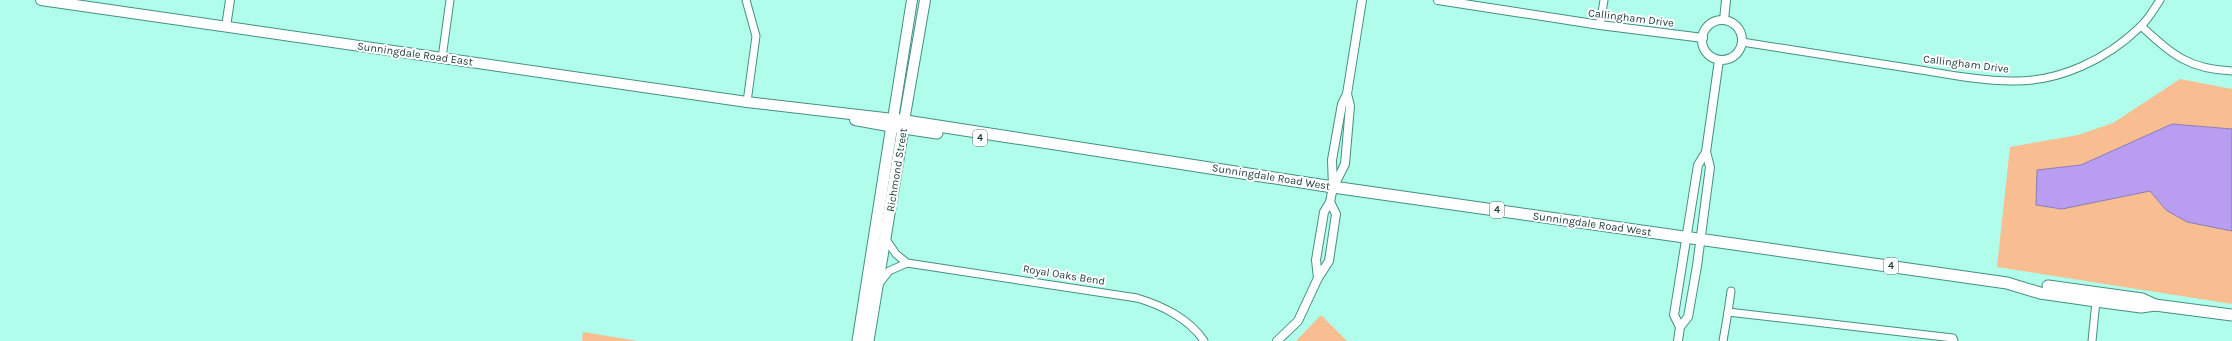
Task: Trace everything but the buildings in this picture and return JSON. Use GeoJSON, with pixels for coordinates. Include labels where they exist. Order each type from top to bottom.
{"type":"FeatureCollection","features":[{"type":"Feature","properties":{"kind":"main road","name":"Sunningdale Road East"},"geometry":{"type":"LineString","coordinates":[[41,0],[899,124]]}},
{"type":"Feature","properties":{"kind":"main road","name":"Richmond Street"},"geometry":{"type":"LineString","coordinates":[[868,341],[886,238],[912,0]]}},
{"type":"Feature","properties":{"kind":"main road","name":"Richmond Street"},"geometry":{"type":"LineString","coordinates":[[858,341],[899,124],[925,0]]}},
{"type":"Feature","properties":{"kind":"main road","name":"Sunningdale Road West"},"geometry":{"type":"LineString","coordinates":[[899,124],[1057,149],[1157,159],[2027,287],[2040,292],[2096,301],[2141,307],[2155,305]]}},
{"type":"Feature","properties":{"kind":"main road","name":"Sunningdale Road West"},"geometry":{"type":"LineString","coordinates":[[2027,287],[2041,285],[2142,300],[2155,305],[2232,315]]}},
{"type":"Feature","properties":{"kind":"street"},"geometry":{"type":"LineString","coordinates":[[226,26],[230,0]]}},
{"type":"Feature","properties":{"kind":"street"},"geometry":{"type":"LineString","coordinates":[[442,58],[450,0]]}},
{"type":"Feature","properties":{"kind":"street"},"geometry":{"type":"LineString","coordinates":[[746,0],[756,36],[747,102]]}},
{"type":"Feature","properties":{"kind":"street"},"geometry":{"type":"LineString","coordinates":[[1318,278],[1316,260],[1324,212],[1330,202],[1333,186],[1332,160],[1342,104],[1347,94],[1362,0]]}},
{"type":"Feature","properties":{"kind":"street","name":"Callingham Drive"},"geometry":{"type":"LineString","coordinates":[[1438,0],[1600,25],[1702,38]]}},
{"type":"Feature","properties":{"kind":"street"},"geometry":{"type":"LineString","coordinates":[[1600,25],[1604,0]]}},
{"type":"Feature","properties":{"kind":"street"},"geometry":{"type":"LineString","coordinates":[[1724,20],[1726,0]]}},
{"type":"Feature","properties":{"kind":"street","name":"Callingham Drive"},"geometry":{"type":"LineString","coordinates":[[1742,42],[1931,71],[2012,81],[2039,78],[2086,65],[2113,49],[2142,26],[2160,0]]}},
{"type":"Feature","properties":{"kind":"street"},"geometry":{"type":"LineString","coordinates":[[1724,20],[1738,27],[1742,42],[1741,48],[1732,58],[1719,60],[1706,52],[1702,38],[1710,24],[1724,20]]}},
{"type":"Feature","properties":{"kind":"street"},"geometry":{"type":"LineString","coordinates":[[2142,26],[2174,55],[2208,70],[2232,72]]}},
{"type":"Feature","properties":{"kind":"street"},"geometry":{"type":"LineString","coordinates":[[1678,341],[1680,327],[1688,317],[1701,239],[1710,167],[1706,152],[1719,60]]}},
{"type":"Feature","properties":{"kind":"street"},"geometry":{"type":"LineString","coordinates":[[1333,186],[1345,164],[1350,106],[1347,94]]}},
{"type":"Feature","properties":{"kind":"street"},"geometry":{"type":"LineString","coordinates":[[1680,327],[1674,315],[1698,165],[1706,152]]}},
{"type":"Feature","properties":{"kind":"street"},"geometry":{"type":"LineString","coordinates":[[1278,341],[1298,321],[1318,278],[1329,261],[1336,214],[1330,202]]}},
{"type":"Feature","properties":{"kind":"street"},"geometry":{"type":"LineString","coordinates":[[877,287],[889,271],[907,263],[896,254],[886,238]]}},
{"type":"Feature","properties":{"kind":"street","name":"Royal Oaks Bend"},"geometry":{"type":"LineString","coordinates":[[907,263],[1137,298],[1154,303],[1184,321],[1199,333],[1204,341]]}},
{"type":"Feature","properties":{"kind":"street"},"geometry":{"type":"LineString","coordinates":[[1723,341],[1731,291]]}},
{"type":"Feature","properties":{"kind":"street"},"geometry":{"type":"LineString","coordinates":[[2092,341],[2096,301]]}},
{"type":"Feature","properties":{"kind":"street"},"geometry":{"type":"LineString","coordinates":[[1728,312],[1939,336],[1953,338],[1954,341]]}},
{"type":"Feature","properties":{"kind":"shaded area"},"geometry":{"type":"Polygon","coordinates":[[[2180,79],[2232,89],[2232,304],[1997,267],[2010,147],[2078,135],[2113,123],[2180,79]]]}},
{"type":"Feature","properties":{"kind":"shaded area"},"geometry":{"type":"Polygon","coordinates":[[[2172,124],[2232,129],[2232,231],[2187,222],[2166,210],[2150,191],[2062,209],[2036,205],[2037,170],[2081,165],[2172,124]]]}},
{"type":"Feature","properties":{"kind":"shaded area"},"geometry":{"type":"Polygon","coordinates":[[[1321,315],[1347,341],[1296,341],[1321,315]]]}},
{"type":"Feature","properties":{"kind":"shaded area"},"geometry":{"type":"Polygon","coordinates":[[[583,332],[638,341],[582,341],[583,332]]]}}]}
